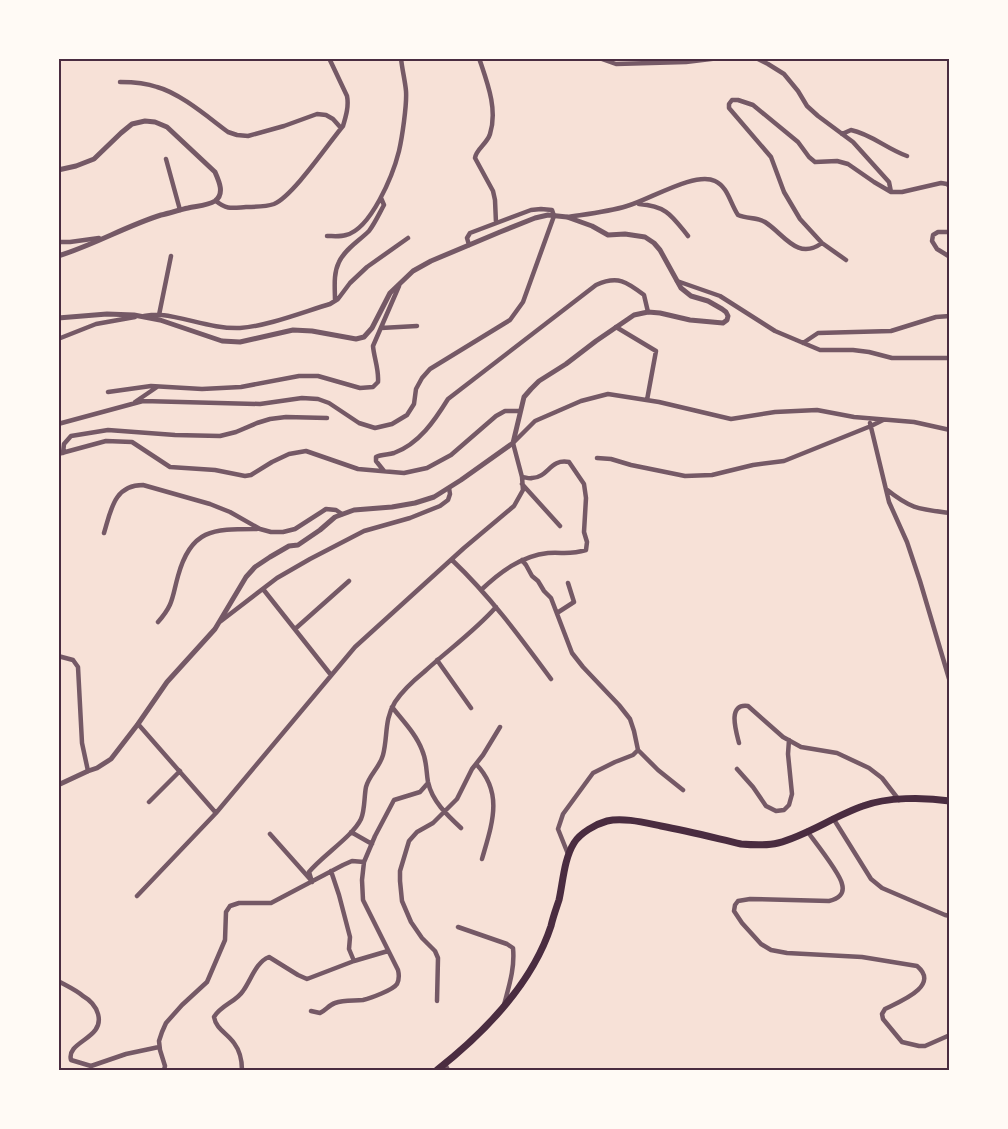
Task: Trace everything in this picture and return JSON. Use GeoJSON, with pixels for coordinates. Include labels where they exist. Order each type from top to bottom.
{"type":"FeatureCollection","features":[{"type":"Feature","properties":{"kind":"main road"},"geometry":{"type":"LineString","coordinates":[[437,1071],[447,1067],[516,991],[545,944],[558,901],[568,854],[574,842],[597,825],[609,820],[638,821],[741,844],[777,843],[864,805],[899,800],[950,801]]}},
{"type":"Feature","properties":{"kind":"street"},"geometry":{"type":"LineString","coordinates":[[216,201],[230,209],[266,206],[276,203],[293,189],[341,128],[346,114],[347,96],[329,58]]}},
{"type":"Feature","properties":{"kind":"street"},"geometry":{"type":"LineString","coordinates":[[327,236],[346,236],[360,228],[381,198],[399,151],[406,92],[401,58]]}},
{"type":"Feature","properties":{"kind":"street"},"geometry":{"type":"LineString","coordinates":[[479,58],[492,98],[492,123],[490,135],[475,158],[493,191],[496,223]]}},
{"type":"Feature","properties":{"kind":"street"},"geometry":{"type":"LineString","coordinates":[[599,58],[616,64],[686,62],[718,58]]}},
{"type":"Feature","properties":{"kind":"street"},"geometry":{"type":"LineString","coordinates":[[623,64],[628,58]]}},
{"type":"Feature","properties":{"kind":"street"},"geometry":{"type":"LineString","coordinates":[[756,58],[784,74],[807,106],[853,142],[889,182],[891,192]]}},
{"type":"Feature","properties":{"kind":"street"},"geometry":{"type":"LineString","coordinates":[[120,82],[158,87],[173,93],[228,132],[237,135],[248,136],[317,114],[333,119],[341,128]]}},
{"type":"Feature","properties":{"kind":"street"},"geometry":{"type":"LineString","coordinates":[[846,260],[822,243],[800,219],[784,192],[771,157],[729,108],[732,100],[753,105],[798,142],[809,157],[816,162],[837,161],[849,164],[891,192],[902,192],[941,183],[950,187]]}},
{"type":"Feature","properties":{"kind":"street"},"geometry":{"type":"LineString","coordinates":[[58,170],[94,159],[132,124],[145,121],[155,122],[167,128],[215,172],[221,189],[216,201],[159,216],[73,252],[58,256]]}},
{"type":"Feature","properties":{"kind":"street"},"geometry":{"type":"LineString","coordinates":[[842,134],[851,130],[861,132],[895,152],[907,156]]}},
{"type":"Feature","properties":{"kind":"street"},"geometry":{"type":"LineString","coordinates":[[165,159],[180,210]]}},
{"type":"Feature","properties":{"kind":"street"},"geometry":{"type":"LineString","coordinates":[[58,339],[96,324],[138,316],[160,320],[222,341],[240,342],[293,330],[356,339],[364,337],[372,328],[390,293],[401,280],[431,261],[535,218],[548,215],[567,217],[609,211],[700,178],[718,182],[725,189],[738,215],[764,221],[789,243],[801,249],[812,248],[822,243]]}},
{"type":"Feature","properties":{"kind":"street"},"geometry":{"type":"LineString","coordinates":[[335,301],[338,262],[376,220],[384,206],[381,198]]}},
{"type":"Feature","properties":{"kind":"street"},"geometry":{"type":"LineString","coordinates":[[636,203],[663,209],[688,236]]}},
{"type":"Feature","properties":{"kind":"street"},"geometry":{"type":"LineString","coordinates":[[58,424],[143,401],[260,404],[302,398],[318,399],[329,403],[359,423],[375,428],[392,424],[407,415],[414,404],[416,389],[430,369],[510,320],[523,302],[555,216],[552,210],[531,210],[470,233],[467,238],[469,245]]}},
{"type":"Feature","properties":{"kind":"street"},"geometry":{"type":"LineString","coordinates":[[137,896],[216,813],[355,647],[514,506],[523,490],[513,443],[519,411],[524,397],[539,381],[634,315],[648,312],[717,323],[727,320],[726,312],[708,300],[691,296],[681,288],[660,250],[645,237],[625,234],[608,235],[592,226],[567,217]]}},
{"type":"Feature","properties":{"kind":"street"},"geometry":{"type":"LineString","coordinates":[[950,232],[938,232],[933,235],[932,241],[937,249],[950,257]]}},
{"type":"Feature","properties":{"kind":"street"},"geometry":{"type":"LineString","coordinates":[[58,242],[102,238]]}},
{"type":"Feature","properties":{"kind":"street"},"geometry":{"type":"LineString","coordinates":[[58,318],[107,314],[159,315],[205,325],[241,328],[263,324],[330,304],[367,267],[408,238]]}},
{"type":"Feature","properties":{"kind":"street"},"geometry":{"type":"LineString","coordinates":[[159,315],[171,256]]}},
{"type":"Feature","properties":{"kind":"street"},"geometry":{"type":"LineString","coordinates":[[108,392],[157,387],[241,387],[299,376],[318,376],[360,387],[373,387],[378,382],[379,371],[374,346],[401,280]]}},
{"type":"Feature","properties":{"kind":"street"},"geometry":{"type":"LineString","coordinates":[[384,471],[376,461],[376,456],[393,453],[412,444],[433,422],[448,399],[596,285],[605,281],[627,282],[644,295],[648,312]]}},
{"type":"Feature","properties":{"kind":"street"},"geometry":{"type":"LineString","coordinates":[[678,281],[720,296],[775,331],[820,350],[853,350],[892,358],[950,358]]}},
{"type":"Feature","properties":{"kind":"street"},"geometry":{"type":"LineString","coordinates":[[803,343],[818,333],[891,331],[950,316]]}},
{"type":"Feature","properties":{"kind":"street"},"geometry":{"type":"LineString","coordinates":[[381,328],[417,326]]}},
{"type":"Feature","properties":{"kind":"street"},"geometry":{"type":"LineString","coordinates":[[616,327],[656,351],[647,400]]}},
{"type":"Feature","properties":{"kind":"street"},"geometry":{"type":"LineString","coordinates":[[132,404],[157,387]]}},
{"type":"Feature","properties":{"kind":"street"},"geometry":{"type":"LineString","coordinates":[[219,623],[246,577],[255,567],[270,557],[290,546],[298,545],[342,514],[354,510],[415,503],[434,497],[513,443],[535,421],[581,400],[608,394],[647,400],[731,419],[775,412],[817,410],[914,422],[950,430]]}},
{"type":"Feature","properties":{"kind":"street"},"geometry":{"type":"LineString","coordinates":[[61,453],[106,441],[132,442],[170,466],[215,470],[245,476],[289,454],[306,451],[358,469],[404,473],[427,468],[452,455],[496,416],[505,411],[519,411]]}},
{"type":"Feature","properties":{"kind":"street"},"geometry":{"type":"LineString","coordinates":[[61,453],[64,444],[71,436],[108,430],[220,436],[270,419],[327,418]]}},
{"type":"Feature","properties":{"kind":"street"},"geometry":{"type":"LineString","coordinates":[[869,418],[886,489],[920,581],[950,682]]}},
{"type":"Feature","properties":{"kind":"street"},"geometry":{"type":"LineString","coordinates":[[58,419],[66,422]]}},
{"type":"Feature","properties":{"kind":"street"},"geometry":{"type":"LineString","coordinates":[[597,458],[686,476],[712,476],[753,465],[784,461],[884,419]]}},
{"type":"Feature","properties":{"kind":"street"},"geometry":{"type":"LineString","coordinates":[[481,590],[507,568],[522,560],[548,553],[574,554],[586,550],[584,484],[569,462],[561,460],[556,462],[540,477],[522,477]]}},
{"type":"Feature","properties":{"kind":"street"},"geometry":{"type":"LineString","coordinates":[[522,484],[560,526]]}},
{"type":"Feature","properties":{"kind":"street"},"geometry":{"type":"LineString","coordinates":[[104,533],[116,497],[134,485],[143,485],[210,504],[260,529],[271,532],[295,529],[326,509],[336,510],[342,514]]}},
{"type":"Feature","properties":{"kind":"street"},"geometry":{"type":"LineString","coordinates":[[58,786],[111,759],[167,682],[219,623],[277,578],[364,531],[410,518],[440,506],[448,500],[449,488]]}},
{"type":"Feature","properties":{"kind":"street"},"geometry":{"type":"LineString","coordinates":[[886,489],[913,507],[950,513]]}},
{"type":"Feature","properties":{"kind":"street"},"geometry":{"type":"LineString","coordinates":[[158,622],[168,611],[187,551],[196,540],[208,533],[228,529],[260,529]]}},
{"type":"Feature","properties":{"kind":"street"},"geometry":{"type":"LineString","coordinates":[[452,560],[496,607],[551,679]]}},
{"type":"Feature","properties":{"kind":"street"},"geometry":{"type":"LineString","coordinates":[[522,560],[551,598],[572,653],[630,719],[638,750],[682,790]]}},
{"type":"Feature","properties":{"kind":"street"},"geometry":{"type":"LineString","coordinates":[[295,629],[349,581]]}},
{"type":"Feature","properties":{"kind":"street"},"geometry":{"type":"LineString","coordinates":[[557,612],[574,602],[568,583]]}},
{"type":"Feature","properties":{"kind":"street"},"geometry":{"type":"LineString","coordinates":[[263,589],[331,675]]}},
{"type":"Feature","properties":{"kind":"street"},"geometry":{"type":"LineString","coordinates":[[312,882],[309,872],[351,832],[362,818],[366,787],[383,756],[387,721],[402,691],[483,622],[496,607]]}},
{"type":"Feature","properties":{"kind":"street"},"geometry":{"type":"LineString","coordinates":[[58,656],[73,660],[78,667],[82,743],[88,771]]}},
{"type":"Feature","properties":{"kind":"street"},"geometry":{"type":"LineString","coordinates":[[437,660],[471,708]]}},
{"type":"Feature","properties":{"kind":"street"},"geometry":{"type":"LineString","coordinates":[[739,743],[735,716],[737,708],[742,705],[748,706],[783,737],[801,747],[837,753],[869,768],[882,778],[899,800]]}},
{"type":"Feature","properties":{"kind":"street"},"geometry":{"type":"LineString","coordinates":[[392,707],[422,748],[428,783],[433,795],[444,812],[461,828]]}},
{"type":"Feature","properties":{"kind":"street"},"geometry":{"type":"LineString","coordinates":[[138,724],[216,813]]}},
{"type":"Feature","properties":{"kind":"street"},"geometry":{"type":"LineString","coordinates":[[437,1001],[438,958],[435,951],[411,922],[402,901],[400,871],[409,841],[417,832],[433,823],[457,799],[472,769],[500,727]]}},
{"type":"Feature","properties":{"kind":"street"},"geometry":{"type":"LineString","coordinates":[[737,769],[766,806],[776,811],[783,810],[789,805],[792,794],[789,740]]}},
{"type":"Feature","properties":{"kind":"street"},"geometry":{"type":"LineString","coordinates":[[568,854],[558,829],[563,814],[593,773],[633,755],[638,750]]}},
{"type":"Feature","properties":{"kind":"street"},"geometry":{"type":"LineString","coordinates":[[476,764],[484,772],[494,794],[493,819],[482,859]]}},
{"type":"Feature","properties":{"kind":"street"},"geometry":{"type":"LineString","coordinates":[[149,802],[180,771]]}},
{"type":"Feature","properties":{"kind":"street"},"geometry":{"type":"LineString","coordinates":[[311,1011],[320,1013],[337,1002],[364,999],[395,986],[399,977],[398,970],[363,900],[364,862],[394,800],[420,792],[428,783]]}},
{"type":"Feature","properties":{"kind":"street"},"geometry":{"type":"LineString","coordinates":[[833,818],[871,879],[882,888],[950,916]]}},
{"type":"Feature","properties":{"kind":"street"},"geometry":{"type":"LineString","coordinates":[[807,831],[837,874],[842,884],[842,892],[837,899],[830,901],[750,899],[738,901],[734,911],[742,923],[761,944],[771,950],[862,957],[917,966],[923,971],[922,986],[917,992],[885,1009],[882,1014],[883,1018],[902,1042],[925,1046],[950,1035]]}},
{"type":"Feature","properties":{"kind":"street"},"geometry":{"type":"LineString","coordinates":[[351,832],[372,844]]}},
{"type":"Feature","properties":{"kind":"street"},"geometry":{"type":"LineString","coordinates":[[270,834],[312,882]]}},
{"type":"Feature","properties":{"kind":"street"},"geometry":{"type":"LineString","coordinates":[[164,1071],[165,1066],[159,1041],[165,1023],[207,982],[225,940],[226,912],[230,906],[239,903],[271,903],[352,861],[364,862]]}},
{"type":"Feature","properties":{"kind":"street"},"geometry":{"type":"LineString","coordinates":[[331,871],[350,937],[349,949],[354,961]]}},
{"type":"Feature","properties":{"kind":"street"},"geometry":{"type":"LineString","coordinates":[[458,927],[513,948],[514,959],[503,1006]]}},
{"type":"Feature","properties":{"kind":"street"},"geometry":{"type":"LineString","coordinates":[[242,1071],[239,1052],[215,1023],[214,1017],[218,1010],[242,994],[262,960],[269,957],[307,979],[388,951]]}},
{"type":"Feature","properties":{"kind":"street"},"geometry":{"type":"LineString","coordinates":[[58,981],[84,996],[96,1008],[99,1018],[95,1031],[72,1050],[71,1060],[91,1066],[126,1054],[159,1047]]}}]}
